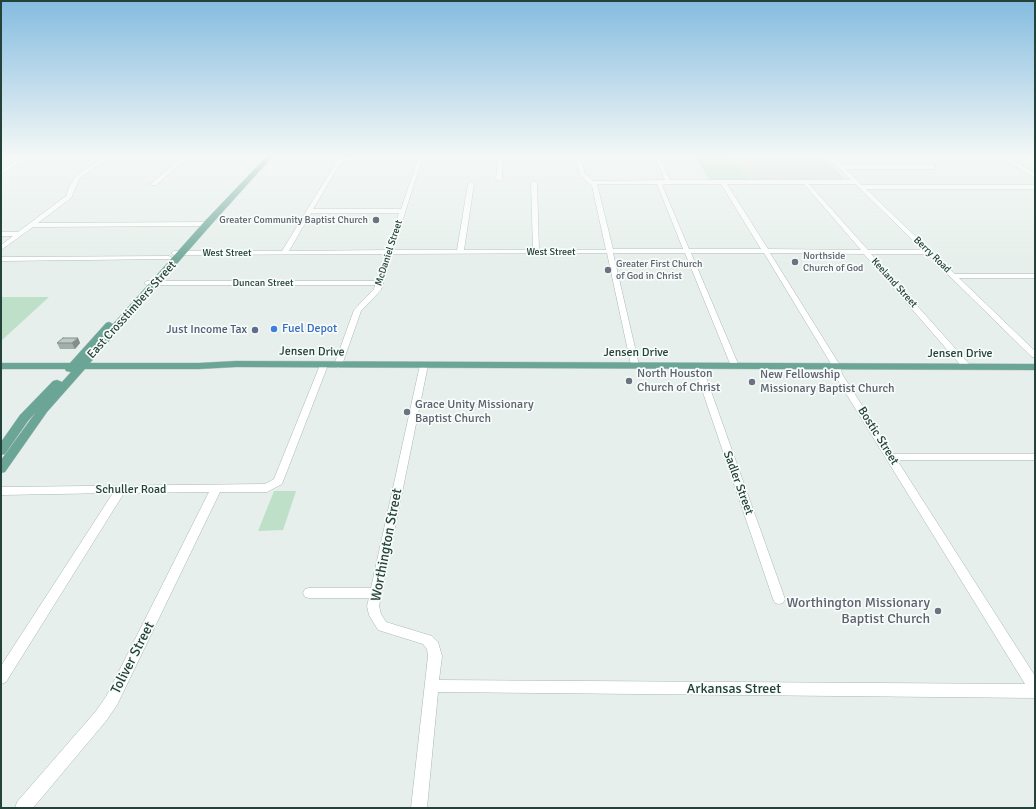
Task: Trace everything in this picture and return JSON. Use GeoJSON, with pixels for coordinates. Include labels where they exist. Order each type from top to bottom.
{"type":"FeatureCollection","features":[{"type":"Feature","properties":{"kind":"main road"},"geometry":{"type":"LineString","coordinates":[[227,194],[235,194]]}},
{"type":"Feature","properties":{"kind":"main road","name":"East Crosstimbers Street"},"geometry":{"type":"LineString","coordinates":[[204,224],[227,194]]}},
{"type":"Feature","properties":{"kind":"main road","name":"East Crosstimbers Street"},"geometry":{"type":"LineString","coordinates":[[1,451],[24,418],[79,364],[131,307],[175,255],[235,194]]}},
{"type":"Feature","properties":{"kind":"main road","name":"East Crosstimbers Street"},"geometry":{"type":"LineString","coordinates":[[152,283],[175,255]]}},
{"type":"Feature","properties":{"kind":"main road","name":"Jensen Drive"},"geometry":{"type":"LineString","coordinates":[[1,361],[79,364]]}},
{"type":"Feature","properties":{"kind":"main road","name":"East Crosstimbers Street"},"geometry":{"type":"LineString","coordinates":[[1,469],[43,410],[79,364]]}},
{"type":"Feature","properties":{"kind":"main road","name":"Jensen Drive"},"geometry":{"type":"LineString","coordinates":[[1,366],[79,364],[236,364],[1035,367]]}},
{"type":"Feature","properties":{"kind":"main road"},"geometry":{"type":"LineString","coordinates":[[12,435],[25,435]]}},
{"type":"Feature","properties":{"kind":"street"},"geometry":{"type":"LineString","coordinates":[[1,248],[69,197],[70,194]]}},
{"type":"Feature","properties":{"kind":"street"},"geometry":{"type":"LineString","coordinates":[[284,253],[320,194]]}},
{"type":"Feature","properties":{"kind":"street","name":"McDaniel Street"},"geometry":{"type":"LineString","coordinates":[[338,365],[355,314],[377,290],[408,194]]}},
{"type":"Feature","properties":{"kind":"street"},"geometry":{"type":"LineString","coordinates":[[460,252],[469,194]]}},
{"type":"Feature","properties":{"kind":"street"},"geometry":{"type":"LineString","coordinates":[[534,194],[536,252]]}},
{"type":"Feature","properties":{"kind":"street"},"geometry":{"type":"LineString","coordinates":[[597,194],[635,365]]}},
{"type":"Feature","properties":{"kind":"street"},"geometry":{"type":"LineString","coordinates":[[663,194],[735,366]]}},
{"type":"Feature","properties":{"kind":"street","name":"Bostic Street"},"geometry":{"type":"LineString","coordinates":[[730,194],[836,367],[838,374],[1035,689]]}},
{"type":"Feature","properties":{"kind":"street","name":"Keeland Street"},"geometry":{"type":"LineString","coordinates":[[815,194],[968,367]]}},
{"type":"Feature","properties":{"kind":"street","name":"Berry Road"},"geometry":{"type":"LineString","coordinates":[[868,194],[1035,355]]}},
{"type":"Feature","properties":{"kind":"street"},"geometry":{"type":"LineString","coordinates":[[310,211],[402,211]]}},
{"type":"Feature","properties":{"kind":"street"},"geometry":{"type":"LineString","coordinates":[[32,225],[204,224]]}},
{"type":"Feature","properties":{"kind":"street"},"geometry":{"type":"LineString","coordinates":[[1,234],[18,234]]}},
{"type":"Feature","properties":{"kind":"street","name":"West Street"},"geometry":{"type":"LineString","coordinates":[[1,259],[284,253],[765,251],[929,252]]}},
{"type":"Feature","properties":{"kind":"street"},"geometry":{"type":"LineString","coordinates":[[954,276],[1035,276]]}},
{"type":"Feature","properties":{"kind":"street","name":"Duncan Street"},"geometry":{"type":"LineString","coordinates":[[152,283],[379,283]]}},
{"type":"Feature","properties":{"kind":"street","name":"Schuller Road"},"geometry":{"type":"LineString","coordinates":[[1,491],[260,489],[272,485],[278,481],[324,365]]}},
{"type":"Feature","properties":{"kind":"street","name":"Worthington Street"},"geometry":{"type":"LineString","coordinates":[[419,808],[432,686],[434,656],[433,646],[427,640],[382,626],[375,615],[374,606],[424,365]]}},
{"type":"Feature","properties":{"kind":"street","name":"Sadler Street"},"geometry":{"type":"LineString","coordinates":[[698,366],[779,599]]}},
{"type":"Feature","properties":{"kind":"street"},"geometry":{"type":"LineString","coordinates":[[891,457],[1035,457]]}},
{"type":"Feature","properties":{"kind":"street","name":"Toliver Street"},"geometry":{"type":"LineString","coordinates":[[23,808],[101,716],[112,700],[216,489]]}},
{"type":"Feature","properties":{"kind":"street"},"geometry":{"type":"LineString","coordinates":[[1,678],[121,490]]}},
{"type":"Feature","properties":{"kind":"street"},"geometry":{"type":"LineString","coordinates":[[309,592],[376,593]]}},
{"type":"Feature","properties":{"kind":"street","name":"Arkansas Street"},"geometry":{"type":"LineString","coordinates":[[432,686],[1035,689]]}},
{"type":"Feature","properties":{"kind":"green space"},"geometry":{"type":"Polygon","coordinates":[[[1,297],[49,297],[1,341],[1,297]]]}},
{"type":"Feature","properties":{"kind":"green space"},"geometry":{"type":"Polygon","coordinates":[[[274,491],[296,491],[283,530],[258,531],[274,491]]]}},
{"type":"Feature","properties":{"kind":"building"},"geometry":{"type":"Polygon","coordinates":[[[63,338],[78,338],[72,343],[57,343],[63,338]]]}},
{"type":"Feature","properties":{"kind":"place","name":"Greater Community Baptist Church"},"geometry":{"type":"Point","coordinates":[376,220]}},
{"type":"Feature","properties":{"kind":"place","name":"Northside Church of God"},"geometry":{"type":"Point","coordinates":[795,262]}},
{"type":"Feature","properties":{"kind":"place","name":"Greater First Church of God in Christ"},"geometry":{"type":"Point","coordinates":[608,270]}},
{"type":"Feature","properties":{"kind":"place","name":"Fuel Depot"},"geometry":{"type":"Point","coordinates":[274,329]}},
{"type":"Feature","properties":{"kind":"place","name":"Just Income Tax"},"geometry":{"type":"Point","coordinates":[255,330]}},
{"type":"Feature","properties":{"kind":"place","name":"North Houston Church of Christ"},"geometry":{"type":"Point","coordinates":[629,381]}},
{"type":"Feature","properties":{"kind":"place","name":"New Fellowship Missionary Baptist Church"},"geometry":{"type":"Point","coordinates":[752,382]}},
{"type":"Feature","properties":{"kind":"place","name":"Grace Unity Missionary Baptist Church"},"geometry":{"type":"Point","coordinates":[407,412]}},
{"type":"Feature","properties":{"kind":"place","name":"Worthington Missionary Baptist Church"},"geometry":{"type":"Point","coordinates":[938,611]}}]}
